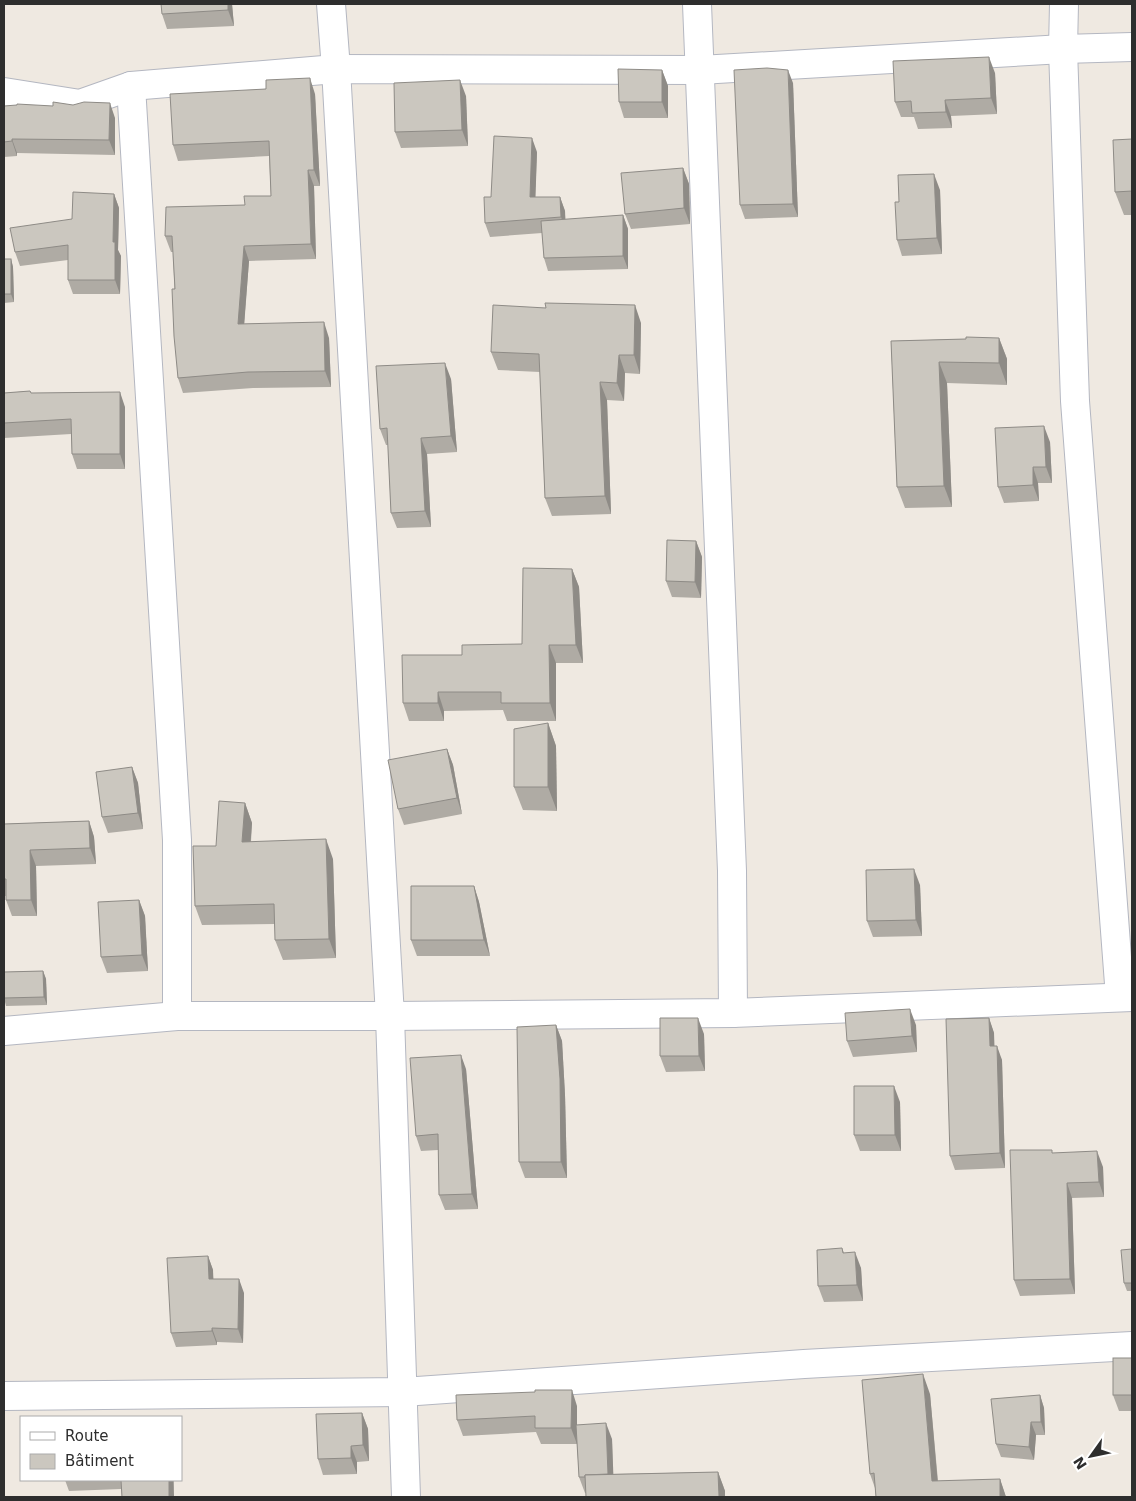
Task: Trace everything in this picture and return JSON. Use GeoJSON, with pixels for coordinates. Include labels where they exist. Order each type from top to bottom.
{"type":"FeatureCollection","features":[{"type":"Feature","properties":{"kind":"street"},"geometry":{"type":"LineString","coordinates":[[331,4],[390,1016],[406,1497]]}},
{"type":"Feature","properties":{"kind":"street"},"geometry":{"type":"LineString","coordinates":[[697,4],[732,871],[733,1013]]}},
{"type":"Feature","properties":{"kind":"street"},"geometry":{"type":"LineString","coordinates":[[4,1031],[177,1016],[733,1013],[1126,997],[1075,401],[1063,49],[1064,4]]}},
{"type":"Feature","properties":{"kind":"street"},"geometry":{"type":"LineString","coordinates":[[4,92],[80,104],[131,86],[336,69],[700,70],[1063,49],[1132,47]]}},
{"type":"Feature","properties":{"kind":"street"},"geometry":{"type":"LineString","coordinates":[[131,86],[177,840],[177,1016]]}},
{"type":"Feature","properties":{"kind":"street"},"geometry":{"type":"LineString","coordinates":[[4,1396],[403,1392],[814,1364],[1132,1346]]}},
{"type":"Feature","properties":{"kind":"building"},"geometry":{"type":"Polygon","coordinates":[[[161,4],[228,4],[228,10],[162,14],[161,4]]]}},
{"type":"Feature","properties":{"kind":"building"},"geometry":{"type":"Polygon","coordinates":[[[989,57],[991,98],[945,100],[946,112],[912,113],[911,101],[895,102],[893,61],[989,57]]]}},
{"type":"Feature","properties":{"kind":"building"},"geometry":{"type":"Polygon","coordinates":[[[767,68],[788,70],[793,204],[740,205],[734,70],[767,68]]]}},
{"type":"Feature","properties":{"kind":"building"},"geometry":{"type":"Polygon","coordinates":[[[618,69],[662,70],[662,102],[619,102],[618,69]]]}},
{"type":"Feature","properties":{"kind":"building"},"geometry":{"type":"Polygon","coordinates":[[[310,78],[314,170],[308,170],[311,244],[244,246],[238,324],[324,322],[325,371],[248,372],[178,378],[172,289],[175,289],[172,236],[165,236],[166,207],[245,205],[244,196],[271,196],[269,141],[173,145],[170,94],[266,89],[266,80],[310,78]]]}},
{"type":"Feature","properties":{"kind":"building"},"geometry":{"type":"Polygon","coordinates":[[[460,80],[462,130],[395,132],[394,83],[460,80]]]}},
{"type":"Feature","properties":{"kind":"building"},"geometry":{"type":"Polygon","coordinates":[[[53,102],[73,105],[84,102],[110,103],[109,140],[12,139],[12,141],[4,142],[4,106],[17,104],[53,106],[53,102]]]}},
{"type":"Feature","properties":{"kind":"building"},"geometry":{"type":"Polygon","coordinates":[[[494,136],[532,138],[530,197],[560,197],[561,217],[485,223],[484,197],[491,197],[494,136]]]}},
{"type":"Feature","properties":{"kind":"building"},"geometry":{"type":"Polygon","coordinates":[[[1132,139],[1132,191],[1115,192],[1113,140],[1132,139]]]}},
{"type":"Feature","properties":{"kind":"building"},"geometry":{"type":"Polygon","coordinates":[[[683,168],[684,208],[625,214],[621,173],[683,168]]]}},
{"type":"Feature","properties":{"kind":"building"},"geometry":{"type":"Polygon","coordinates":[[[934,174],[937,238],[897,240],[895,202],[899,202],[898,175],[934,174]]]}},
{"type":"Feature","properties":{"kind":"building"},"geometry":{"type":"Polygon","coordinates":[[[73,192],[114,194],[113,242],[115,242],[115,280],[68,280],[68,245],[15,252],[10,228],[72,219],[73,192]]]}},
{"type":"Feature","properties":{"kind":"building"},"geometry":{"type":"Polygon","coordinates":[[[623,215],[623,256],[544,258],[541,221],[623,215]]]}},
{"type":"Feature","properties":{"kind":"building"},"geometry":{"type":"Polygon","coordinates":[[[4,259],[11,259],[11,294],[4,294],[4,259]]]}},
{"type":"Feature","properties":{"kind":"building"},"geometry":{"type":"Polygon","coordinates":[[[545,303],[635,305],[634,355],[619,355],[617,383],[600,382],[605,496],[545,498],[539,354],[491,352],[493,305],[546,308],[545,303]]]}},
{"type":"Feature","properties":{"kind":"building"},"geometry":{"type":"Polygon","coordinates":[[[966,337],[999,338],[999,363],[939,362],[944,486],[897,487],[891,341],[966,339],[966,337]]]}},
{"type":"Feature","properties":{"kind":"building"},"geometry":{"type":"Polygon","coordinates":[[[445,363],[451,436],[421,438],[425,511],[391,513],[387,428],[380,429],[376,366],[445,363]]]}},
{"type":"Feature","properties":{"kind":"building"},"geometry":{"type":"Polygon","coordinates":[[[30,391],[31,393],[120,392],[120,454],[72,454],[71,419],[4,423],[4,393],[30,391]]]}},
{"type":"Feature","properties":{"kind":"building"},"geometry":{"type":"Polygon","coordinates":[[[1044,426],[1046,467],[1033,467],[1033,485],[998,487],[995,428],[1044,426]]]}},
{"type":"Feature","properties":{"kind":"building"},"geometry":{"type":"Polygon","coordinates":[[[667,540],[696,541],[695,582],[666,581],[667,540]]]}},
{"type":"Feature","properties":{"kind":"building"},"geometry":{"type":"Polygon","coordinates":[[[523,568],[572,569],[576,645],[549,645],[550,703],[501,703],[501,692],[438,692],[438,703],[403,703],[402,655],[462,655],[462,645],[522,644],[523,568]]]}},
{"type":"Feature","properties":{"kind":"building"},"geometry":{"type":"Polygon","coordinates":[[[548,723],[548,787],[514,787],[514,729],[548,723]]]}},
{"type":"Feature","properties":{"kind":"building"},"geometry":{"type":"Polygon","coordinates":[[[447,749],[457,798],[398,809],[388,760],[447,749]]]}},
{"type":"Feature","properties":{"kind":"building"},"geometry":{"type":"Polygon","coordinates":[[[132,767],[138,813],[102,817],[96,772],[132,767]]]}},
{"type":"Feature","properties":{"kind":"building"},"geometry":{"type":"Polygon","coordinates":[[[219,801],[245,803],[242,842],[326,839],[329,939],[275,940],[274,904],[195,906],[193,846],[216,846],[219,801]]]}},
{"type":"Feature","properties":{"kind":"building"},"geometry":{"type":"Polygon","coordinates":[[[89,821],[90,848],[30,850],[31,900],[6,900],[4,824],[89,821]]]}},
{"type":"Feature","properties":{"kind":"building"},"geometry":{"type":"Polygon","coordinates":[[[914,869],[916,920],[867,921],[866,870],[914,869]]]}},
{"type":"Feature","properties":{"kind":"building"},"geometry":{"type":"Polygon","coordinates":[[[411,886],[474,886],[484,940],[411,940],[411,886]]]}},
{"type":"Feature","properties":{"kind":"building"},"geometry":{"type":"Polygon","coordinates":[[[139,900],[142,955],[101,957],[98,902],[139,900]]]}},
{"type":"Feature","properties":{"kind":"building"},"geometry":{"type":"Polygon","coordinates":[[[43,971],[44,997],[4,998],[4,972],[43,971]]]}},
{"type":"Feature","properties":{"kind":"building"},"geometry":{"type":"Polygon","coordinates":[[[910,1009],[912,1036],[847,1041],[845,1013],[910,1009]]]}},
{"type":"Feature","properties":{"kind":"building"},"geometry":{"type":"Polygon","coordinates":[[[660,1018],[698,1018],[699,1056],[660,1056],[660,1018]]]}},
{"type":"Feature","properties":{"kind":"building"},"geometry":{"type":"Polygon","coordinates":[[[989,1018],[990,1046],[997,1046],[1000,1153],[950,1156],[946,1019],[989,1018]]]}},
{"type":"Feature","properties":{"kind":"building"},"geometry":{"type":"Polygon","coordinates":[[[556,1025],[560,1079],[561,1162],[519,1162],[517,1027],[556,1025]]]}},
{"type":"Feature","properties":{"kind":"building"},"geometry":{"type":"Polygon","coordinates":[[[461,1055],[472,1194],[439,1195],[438,1134],[416,1136],[410,1058],[461,1055]]]}},
{"type":"Feature","properties":{"kind":"building"},"geometry":{"type":"Polygon","coordinates":[[[854,1086],[894,1086],[895,1135],[854,1135],[854,1086]]]}},
{"type":"Feature","properties":{"kind":"building"},"geometry":{"type":"Polygon","coordinates":[[[1010,1150],[1052,1150],[1052,1153],[1097,1151],[1099,1182],[1067,1183],[1070,1279],[1014,1280],[1010,1150]]]}},
{"type":"Feature","properties":{"kind":"building"},"geometry":{"type":"Polygon","coordinates":[[[842,1248],[843,1253],[855,1252],[857,1285],[818,1286],[817,1250],[842,1248]]]}},
{"type":"Feature","properties":{"kind":"building"},"geometry":{"type":"Polygon","coordinates":[[[1132,1249],[1132,1283],[1124,1283],[1121,1250],[1132,1249]]]}},
{"type":"Feature","properties":{"kind":"building"},"geometry":{"type":"Polygon","coordinates":[[[208,1256],[209,1279],[239,1279],[238,1329],[212,1328],[212,1331],[171,1333],[167,1258],[208,1256]]]}},
{"type":"Feature","properties":{"kind":"building"},"geometry":{"type":"Polygon","coordinates":[[[1113,1358],[1132,1358],[1132,1395],[1113,1395],[1113,1358]]]}},
{"type":"Feature","properties":{"kind":"building"},"geometry":{"type":"Polygon","coordinates":[[[923,1374],[932,1481],[1000,1479],[1000,1497],[876,1497],[874,1473],[870,1474],[862,1380],[923,1374]]]}},
{"type":"Feature","properties":{"kind":"building"},"geometry":{"type":"Polygon","coordinates":[[[535,1390],[572,1390],[571,1428],[535,1428],[535,1416],[457,1420],[456,1395],[535,1392],[535,1390]]]}},
{"type":"Feature","properties":{"kind":"building"},"geometry":{"type":"Polygon","coordinates":[[[1040,1395],[1041,1422],[1031,1422],[1029,1447],[996,1444],[991,1399],[1040,1395]]]}},
{"type":"Feature","properties":{"kind":"building"},"geometry":{"type":"Polygon","coordinates":[[[362,1413],[363,1445],[351,1446],[351,1458],[318,1459],[316,1414],[362,1413]]]}},
{"type":"Feature","properties":{"kind":"building"},"geometry":{"type":"Polygon","coordinates":[[[606,1423],[608,1474],[579,1477],[576,1425],[606,1423]]]}},
{"type":"Feature","properties":{"kind":"building"},"geometry":{"type":"Polygon","coordinates":[[[718,1472],[719,1497],[586,1497],[585,1475],[718,1472]]]}},
{"type":"Feature","properties":{"kind":"building"},"geometry":{"type":"Polygon","coordinates":[[[121,1481],[169,1481],[169,1497],[122,1497],[121,1481]]]}}]}
